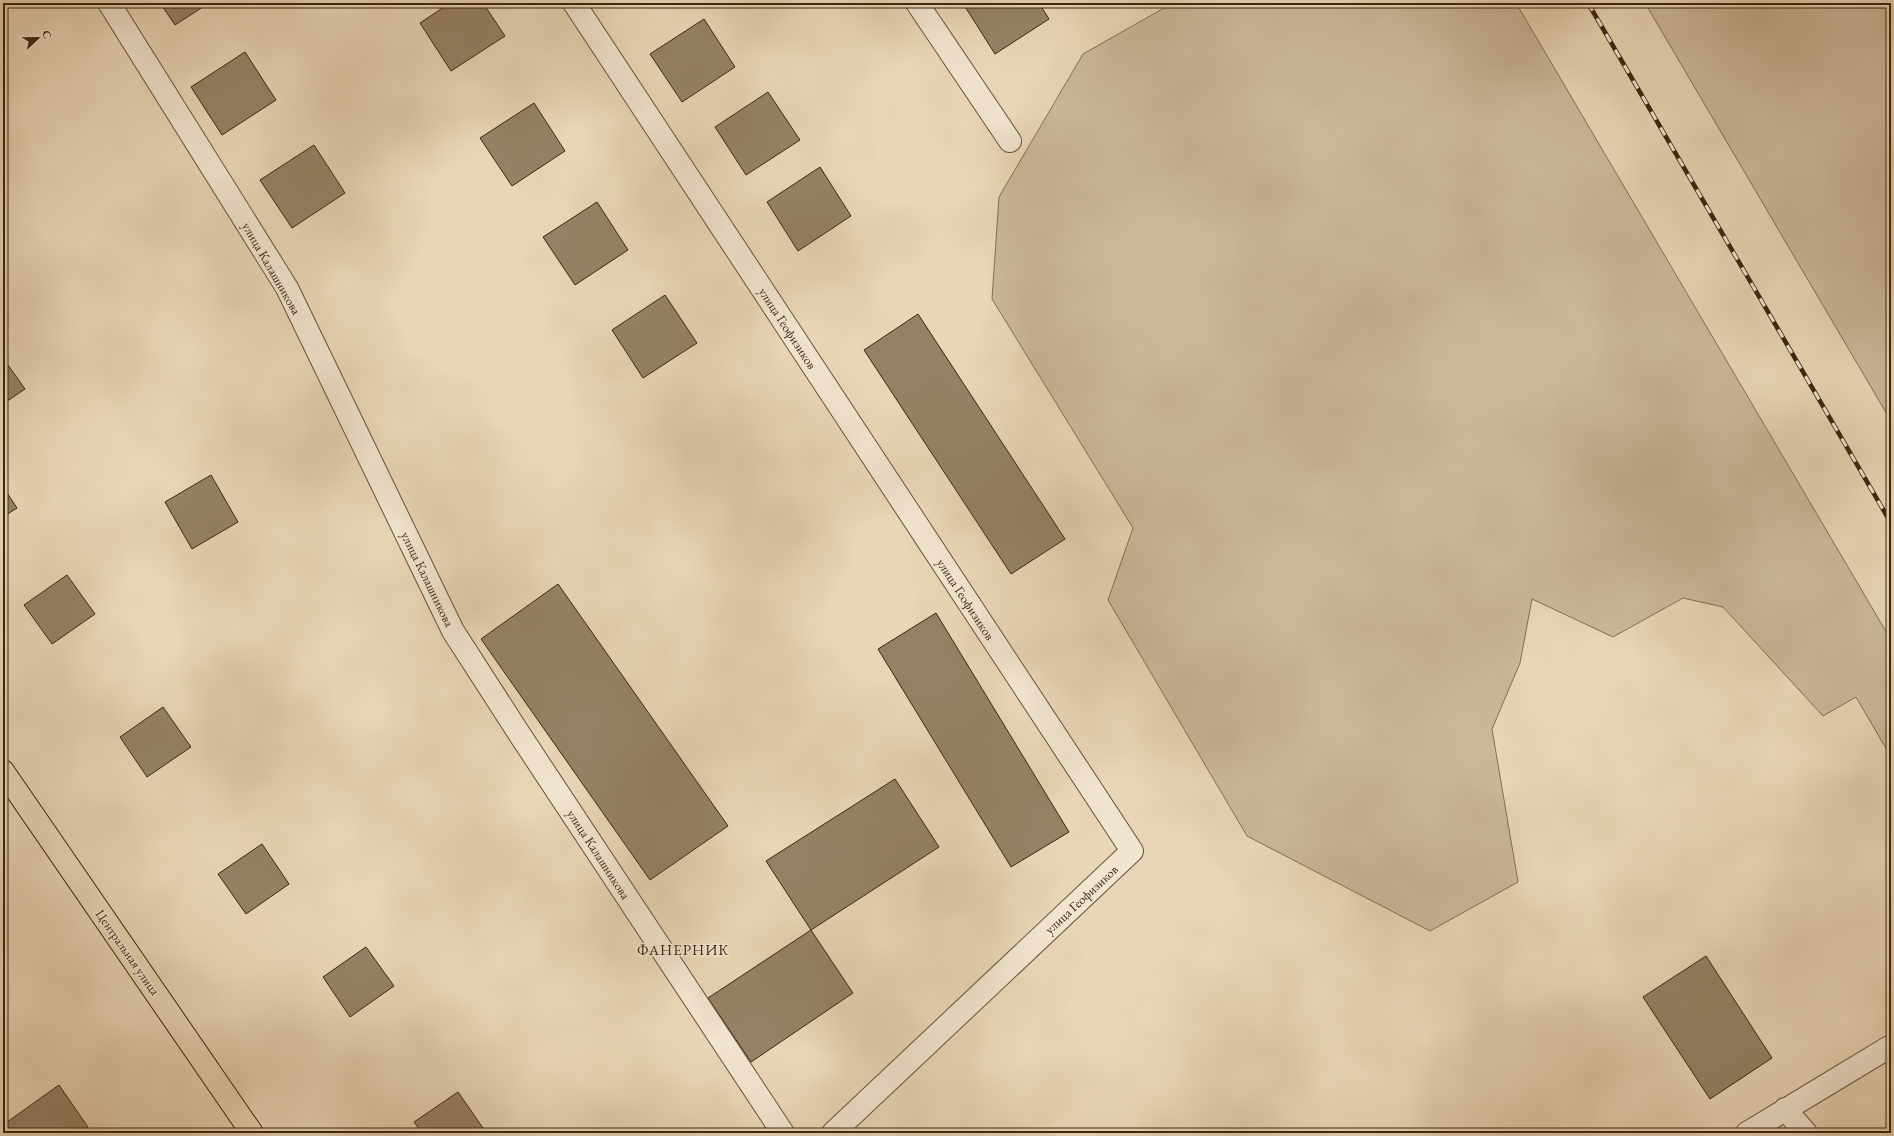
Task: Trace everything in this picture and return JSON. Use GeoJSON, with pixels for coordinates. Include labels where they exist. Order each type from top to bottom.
{"type":"FeatureCollection","features":[{"type":"Feature","properties":{"kind":"main road","name":"Центральная улица"},"geometry":{"type":"LineString","coordinates":[[3,771],[252,1133]]}},
{"type":"Feature","properties":{"kind":"street","name":"улица Калашникова"},"geometry":{"type":"LineString","coordinates":[[109,3],[287,288],[453,631],[524,742],[783,1133]]}},
{"type":"Feature","properties":{"kind":"street","name":"улица Геофизиков"},"geometry":{"type":"LineString","coordinates":[[574,3],[1132,851],[833,1133]]}},
{"type":"Feature","properties":{"kind":"street"},"geometry":{"type":"LineString","coordinates":[[917,3],[1010,141]]}},
{"type":"Feature","properties":{"kind":"street"},"geometry":{"type":"LineString","coordinates":[[1747,1133],[1891,1046]]}},
{"type":"Feature","properties":{"kind":"street"},"geometry":{"type":"LineString","coordinates":[[1785,1109],[1806,1133]]}},
{"type":"Feature","properties":{"kind":"shaded area"},"geometry":{"type":"Polygon","coordinates":[[[1173,3],[1516,3],[1891,640],[1891,757],[1856,697],[1823,716],[1723,607],[1683,598],[1613,637],[1532,599],[1520,663],[1492,729],[1518,882],[1430,931],[1247,836],[1108,600],[1133,528],[992,299],[999,197],[1083,54],[1173,3]]]}},
{"type":"Feature","properties":{"kind":"shaded area"},"geometry":{"type":"Polygon","coordinates":[[[1645,3],[1891,3],[1891,421],[1645,3]]]}},
{"type":"Feature","properties":{"kind":"building"},"geometry":{"type":"Polygon","coordinates":[[[160,3],[209,3],[175,25],[160,3]]]}},
{"type":"Feature","properties":{"kind":"building"},"geometry":{"type":"Polygon","coordinates":[[[450,3],[483,3],[505,36],[451,71],[420,23],[450,3]]]}},
{"type":"Feature","properties":{"kind":"building"},"geometry":{"type":"Polygon","coordinates":[[[968,3],[1039,3],[1049,19],[995,54],[964,5],[968,3]]]}},
{"type":"Feature","properties":{"kind":"building"},"geometry":{"type":"Polygon","coordinates":[[[704,19],[735,67],[682,102],[650,54],[704,19]]]}},
{"type":"Feature","properties":{"kind":"building"},"geometry":{"type":"Polygon","coordinates":[[[245,52],[276,100],[222,135],[191,87],[245,52]]]}},
{"type":"Feature","properties":{"kind":"building"},"geometry":{"type":"Polygon","coordinates":[[[768,92],[800,140],[746,175],[715,127],[768,92]]]}},
{"type":"Feature","properties":{"kind":"building"},"geometry":{"type":"Polygon","coordinates":[[[534,103],[565,151],[512,186],[480,138],[534,103]]]}},
{"type":"Feature","properties":{"kind":"building"},"geometry":{"type":"Polygon","coordinates":[[[314,145],[345,193],[292,228],[260,180],[314,145]]]}},
{"type":"Feature","properties":{"kind":"building"},"geometry":{"type":"Polygon","coordinates":[[[820,167],[851,216],[798,251],[767,202],[820,167]]]}},
{"type":"Feature","properties":{"kind":"building"},"geometry":{"type":"Polygon","coordinates":[[[597,202],[628,250],[575,285],[543,237],[597,202]]]}},
{"type":"Feature","properties":{"kind":"building"},"geometry":{"type":"Polygon","coordinates":[[[665,295],[697,343],[643,378],[612,330],[665,295]]]}},
{"type":"Feature","properties":{"kind":"building"},"geometry":{"type":"Polygon","coordinates":[[[918,314],[1065,539],[1011,574],[864,350],[918,314]]]}},
{"type":"Feature","properties":{"kind":"building"},"geometry":{"type":"Polygon","coordinates":[[[3,358],[25,389],[3,404],[3,358]]]}},
{"type":"Feature","properties":{"kind":"building"},"geometry":{"type":"Polygon","coordinates":[[[211,475],[238,522],[192,549],[165,502],[211,475]]]}},
{"type":"Feature","properties":{"kind":"building"},"geometry":{"type":"Polygon","coordinates":[[[3,487],[17,508],[3,517],[3,487]]]}},
{"type":"Feature","properties":{"kind":"building"},"geometry":{"type":"Polygon","coordinates":[[[67,575],[95,614],[52,644],[24,605],[67,575]]]}},
{"type":"Feature","properties":{"kind":"building"},"geometry":{"type":"Polygon","coordinates":[[[558,584],[728,826],[650,880],[481,639],[558,584]]]}},
{"type":"Feature","properties":{"kind":"building"},"geometry":{"type":"Polygon","coordinates":[[[936,613],[1069,832],[1011,867],[878,649],[936,613]]]}},
{"type":"Feature","properties":{"kind":"building"},"geometry":{"type":"Polygon","coordinates":[[[163,707],[191,747],[147,777],[120,737],[163,707]]]}},
{"type":"Feature","properties":{"kind":"building"},"geometry":{"type":"Polygon","coordinates":[[[895,779],[939,847],[811,930],[766,861],[895,779]]]}},
{"type":"Feature","properties":{"kind":"building"},"geometry":{"type":"Polygon","coordinates":[[[262,844],[289,884],[246,914],[218,874],[262,844]]]}},
{"type":"Feature","properties":{"kind":"building"},"geometry":{"type":"Polygon","coordinates":[[[811,930],[853,993],[751,1062],[708,998],[811,930]]]}},
{"type":"Feature","properties":{"kind":"building"},"geometry":{"type":"Polygon","coordinates":[[[366,947],[394,986],[350,1017],[323,977],[366,947]]]}},
{"type":"Feature","properties":{"kind":"building"},"geometry":{"type":"Polygon","coordinates":[[[1706,956],[1772,1058],[1710,1099],[1643,997],[1706,956]]]}},
{"type":"Feature","properties":{"kind":"building"},"geometry":{"type":"Polygon","coordinates":[[[59,1085],[88,1127],[79,1133],[3,1133],[3,1125],[59,1085]]]}},
{"type":"Feature","properties":{"kind":"building"},"geometry":{"type":"Polygon","coordinates":[[[458,1092],[485,1131],[483,1133],[422,1133],[414,1122],[458,1092]]]}},
{"type":"Feature","properties":{"kind":"railway"},"geometry":{"type":"LineString","coordinates":[[1588,3],[1891,523]]}},
{"type":"Feature","properties":{"kind":"district","name":"ФАНЕРНИК"},"geometry":{"type":"Point","coordinates":[683,950]}}]}
